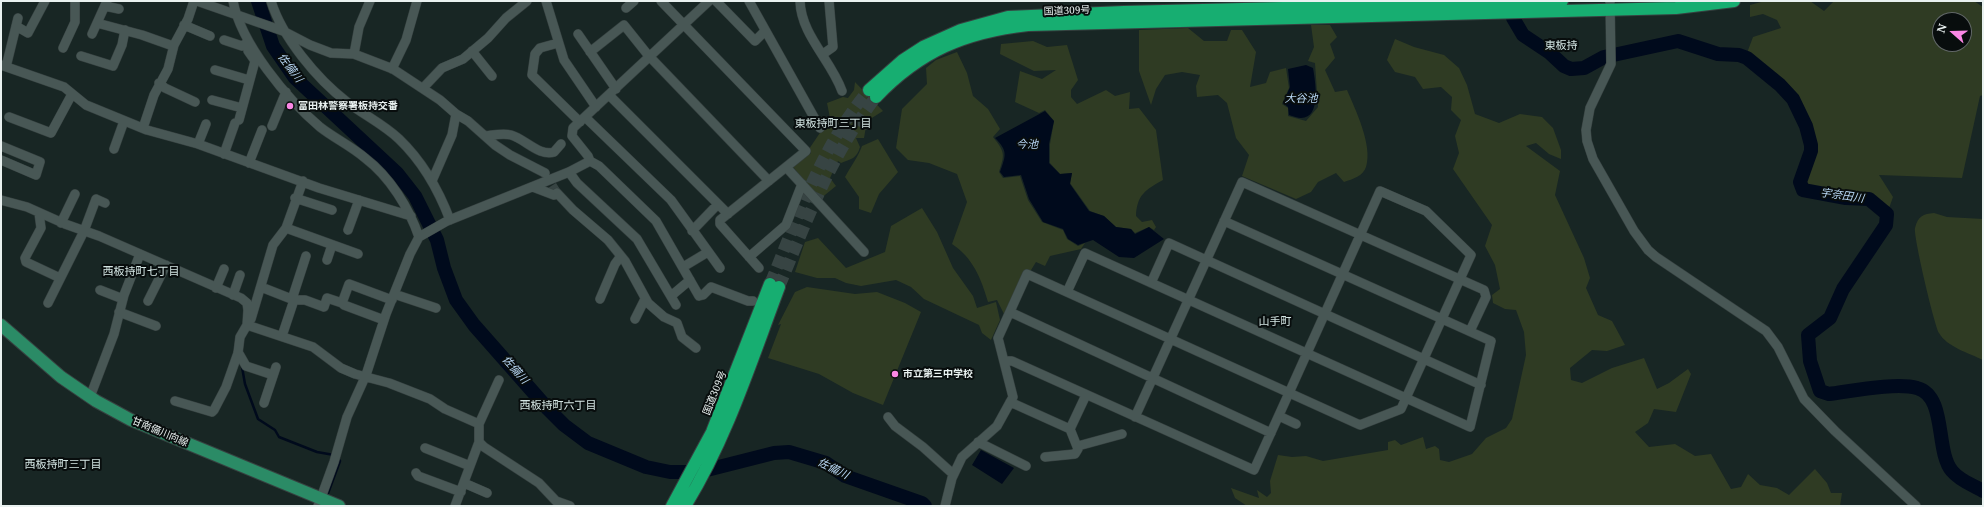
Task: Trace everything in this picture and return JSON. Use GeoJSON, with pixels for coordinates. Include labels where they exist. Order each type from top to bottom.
{"type":"FeatureCollection","features":[{"type":"Feature","properties":{"kind":"highway","name":"国道309号"},"geometry":{"type":"LineString","coordinates":[[1509,5],[1562,1]]}},
{"type":"Feature","properties":{"kind":"highway","name":"国道309号"},"geometry":{"type":"LineString","coordinates":[[873,93],[903,60],[923,47],[961,30],[1008,17],[1060,14],[1509,5],[1676,8],[1734,1]]}},
{"type":"Feature","properties":{"kind":"highway","name":"国道309号"},"geometry":{"type":"LineString","coordinates":[[672,506],[712,432],[775,286],[726,429],[706,470],[685,506]]}},
{"type":"Feature","properties":{"kind":"main road","name":"甘南備川向線"},"geometry":{"type":"LineString","coordinates":[[1,325],[53,370],[90,397],[137,423],[319,502],[339,506]]}},
{"type":"Feature","properties":{"kind":"street"},"geometry":{"type":"LineString","coordinates":[[45,1],[43,13],[28,33],[17,22],[4,66],[64,87],[86,105],[142,128],[198,144],[249,163],[411,216]]}},
{"type":"Feature","properties":{"kind":"street"},"geometry":{"type":"LineString","coordinates":[[142,128],[154,94],[168,69],[174,46],[196,1],[288,34],[331,53],[354,54],[392,69],[423,88],[456,114],[468,121],[510,155],[545,173]]}},
{"type":"Feature","properties":{"kind":"street"},"geometry":{"type":"LineString","coordinates":[[233,1],[242,28],[268,71],[286,92],[321,127],[376,167],[393,187],[411,216],[419,236]]}},
{"type":"Feature","properties":{"kind":"street"},"geometry":{"type":"LineString","coordinates":[[271,1],[275,12],[295,47],[328,86],[346,101],[380,124],[400,140],[432,181],[448,221]]}},
{"type":"Feature","properties":{"kind":"street"},"geometry":{"type":"LineString","coordinates":[[276,1],[288,34]]}},
{"type":"Feature","properties":{"kind":"street"},"geometry":{"type":"LineString","coordinates":[[354,54],[359,27],[370,1]]}},
{"type":"Feature","properties":{"kind":"street"},"geometry":{"type":"LineString","coordinates":[[392,69],[406,40],[417,1]]}},
{"type":"Feature","properties":{"kind":"street"},"geometry":{"type":"LineString","coordinates":[[423,88],[442,68],[463,59],[488,38],[506,18],[527,1]]}},
{"type":"Feature","properties":{"kind":"street"},"geometry":{"type":"LineString","coordinates":[[546,1],[564,60],[596,107]]}},
{"type":"Feature","properties":{"kind":"street"},"geometry":{"type":"LineString","coordinates":[[626,8],[634,1]]}},
{"type":"Feature","properties":{"kind":"street"},"geometry":{"type":"LineString","coordinates":[[661,1],[806,151],[720,220],[720,224],[759,268]]}},
{"type":"Feature","properties":{"kind":"street"},"geometry":{"type":"LineString","coordinates":[[709,1],[573,128],[572,136],[588,156],[590,161],[599,166],[656,221],[699,296],[703,295],[711,286],[748,301],[753,301]]}},
{"type":"Feature","properties":{"kind":"street"},"geometry":{"type":"LineString","coordinates":[[716,1],[755,40],[766,31]]}},
{"type":"Feature","properties":{"kind":"street"},"geometry":{"type":"LineString","coordinates":[[749,1],[820,128]]}},
{"type":"Feature","properties":{"kind":"street"},"geometry":{"type":"LineString","coordinates":[[800,1],[805,25],[823,54],[842,91]]}},
{"type":"Feature","properties":{"kind":"street"},"geometry":{"type":"LineString","coordinates":[[823,54],[833,47],[829,1]]}},
{"type":"Feature","properties":{"kind":"street"},"geometry":{"type":"LineString","coordinates":[[92,34],[106,3],[119,9]]}},
{"type":"Feature","properties":{"kind":"street"},"geometry":{"type":"LineString","coordinates":[[62,48],[72,37],[74,22],[72,4]]}},
{"type":"Feature","properties":{"kind":"street"},"geometry":{"type":"LineString","coordinates":[[1610,6],[1611,64],[1590,108],[1586,130],[1587,141],[1593,159],[1640,240],[1660,260],[1766,331],[1778,347],[1804,399],[1835,431],[1916,506]]}},
{"type":"Feature","properties":{"kind":"street"},"geometry":{"type":"LineString","coordinates":[[224,154],[242,108],[255,61],[245,44],[234,19],[238,16]]}},
{"type":"Feature","properties":{"kind":"street"},"geometry":{"type":"LineString","coordinates":[[97,23],[125,30],[174,46]]}},
{"type":"Feature","properties":{"kind":"street"},"geometry":{"type":"LineString","coordinates":[[184,25],[210,36]]}},
{"type":"Feature","properties":{"kind":"street"},"geometry":{"type":"LineString","coordinates":[[590,52],[624,25],[650,56],[769,181]]}},
{"type":"Feature","properties":{"kind":"street"},"geometry":{"type":"LineString","coordinates":[[81,56],[111,66],[119,64],[125,30]]}},
{"type":"Feature","properties":{"kind":"street"},"geometry":{"type":"LineString","coordinates":[[578,34],[590,52],[612,92],[728,214]]}},
{"type":"Feature","properties":{"kind":"street"},"geometry":{"type":"LineString","coordinates":[[224,40],[242,46],[245,44]]}},
{"type":"Feature","properties":{"kind":"street"},"geometry":{"type":"LineString","coordinates":[[558,43],[540,48],[535,54],[532,75],[671,200],[720,268]]}},
{"type":"Feature","properties":{"kind":"street"},"geometry":{"type":"LineString","coordinates":[[472,51],[492,76]]}},
{"type":"Feature","properties":{"kind":"street"},"geometry":{"type":"LineString","coordinates":[[215,70],[249,80]]}},
{"type":"Feature","properties":{"kind":"street"},"geometry":{"type":"LineString","coordinates":[[160,83],[165,88],[195,102]]}},
{"type":"Feature","properties":{"kind":"street"},"geometry":{"type":"LineString","coordinates":[[272,126],[286,92]]}},
{"type":"Feature","properties":{"kind":"street"},"geometry":{"type":"LineString","coordinates":[[9,117],[28,129],[50,133],[72,94]]}},
{"type":"Feature","properties":{"kind":"street"},"geometry":{"type":"LineString","coordinates":[[212,100],[242,108]]}},
{"type":"Feature","properties":{"kind":"street"},"geometry":{"type":"LineString","coordinates":[[432,181],[449,143],[456,114]]}},
{"type":"Feature","properties":{"kind":"street"},"geometry":{"type":"LineString","coordinates":[[114,149],[124,121]]}},
{"type":"Feature","properties":{"kind":"street"},"geometry":{"type":"LineString","coordinates":[[198,144],[206,124]]}},
{"type":"Feature","properties":{"kind":"street"},"geometry":{"type":"LineString","coordinates":[[249,163],[262,130]]}},
{"type":"Feature","properties":{"kind":"street"},"geometry":{"type":"LineString","coordinates":[[486,136],[509,134],[550,154],[554,152],[561,144]]}},
{"type":"Feature","properties":{"kind":"street"},"geometry":{"type":"LineString","coordinates":[[1,146],[40,162],[36,175],[1,160]]}},
{"type":"Feature","properties":{"kind":"street"},"geometry":{"type":"LineString","coordinates":[[319,502],[348,417],[365,377],[384,320],[410,254],[419,236],[448,221],[569,172],[589,163],[590,161]]}},
{"type":"Feature","properties":{"kind":"street"},"geometry":{"type":"LineString","coordinates":[[786,167],[864,252]]}},
{"type":"Feature","properties":{"kind":"street"},"geometry":{"type":"LineString","coordinates":[[569,172],[577,183],[637,239],[676,305]]}},
{"type":"Feature","properties":{"kind":"street"},"geometry":{"type":"LineString","coordinates":[[175,401],[212,412],[222,396],[238,352],[240,337],[248,325],[261,287],[273,245],[286,228],[295,198],[303,181]]}},
{"type":"Feature","properties":{"kind":"street"},"geometry":{"type":"LineString","coordinates":[[1135,417],[1242,182],[1484,290],[1486,297],[1470,331]]}},
{"type":"Feature","properties":{"kind":"street"},"geometry":{"type":"LineString","coordinates":[[749,257],[786,225],[802,184]]}},
{"type":"Feature","properties":{"kind":"street"},"geometry":{"type":"LineString","coordinates":[[533,187],[554,195],[557,193],[572,210],[608,240],[633,274],[645,298],[664,317],[677,323],[682,337],[696,348]]}},
{"type":"Feature","properties":{"kind":"street"},"geometry":{"type":"LineString","coordinates":[[945,506],[953,474],[962,457],[997,426],[1013,397],[998,338],[1027,274],[1289,393],[1360,425],[1401,409],[1471,255],[1426,212],[1380,191],[1344,274],[1325,314],[1289,393],[1279,416],[1254,470],[1012,361],[1004,361]]}},
{"type":"Feature","properties":{"kind":"street"},"geometry":{"type":"LineString","coordinates":[[61,223],[74,194]]}},
{"type":"Feature","properties":{"kind":"street"},"geometry":{"type":"LineString","coordinates":[[295,198],[332,210]]}},
{"type":"Feature","properties":{"kind":"street"},"geometry":{"type":"LineString","coordinates":[[48,303],[84,231],[96,199],[104,203]]}},
{"type":"Feature","properties":{"kind":"street"},"geometry":{"type":"LineString","coordinates":[[1,200],[27,207],[61,223],[140,254],[233,295],[246,303],[248,310],[248,325]]}},
{"type":"Feature","properties":{"kind":"street"},"geometry":{"type":"LineString","coordinates":[[348,230],[359,200]]}},
{"type":"Feature","properties":{"kind":"street"},"geometry":{"type":"LineString","coordinates":[[692,231],[718,204]]}},
{"type":"Feature","properties":{"kind":"street"},"geometry":{"type":"LineString","coordinates":[[39,213],[41,228],[25,258],[26,262],[60,278]]}},
{"type":"Feature","properties":{"kind":"street"},"geometry":{"type":"LineString","coordinates":[[1067,292],[1085,253],[1470,427],[1491,341],[1224,221]]}},
{"type":"Feature","properties":{"kind":"street"},"geometry":{"type":"LineString","coordinates":[[286,228],[358,254]]}},
{"type":"Feature","properties":{"kind":"street"},"geometry":{"type":"LineString","coordinates":[[327,260],[332,244]]}},
{"type":"Feature","properties":{"kind":"street"},"geometry":{"type":"LineString","coordinates":[[1151,282],[1169,244],[1481,385]]}},
{"type":"Feature","properties":{"kind":"street"},"geometry":{"type":"LineString","coordinates":[[683,267],[708,252]]}},
{"type":"Feature","properties":{"kind":"street"},"geometry":{"type":"LineString","coordinates":[[90,397],[114,334],[123,298],[140,254]]}},
{"type":"Feature","properties":{"kind":"street"},"geometry":{"type":"LineString","coordinates":[[282,336],[306,256]]}},
{"type":"Feature","properties":{"kind":"street"},"geometry":{"type":"LineString","coordinates":[[600,299],[615,264],[621,256]]}},
{"type":"Feature","properties":{"kind":"street"},"geometry":{"type":"LineString","coordinates":[[148,302],[166,265]]}},
{"type":"Feature","properties":{"kind":"street"},"geometry":{"type":"LineString","coordinates":[[216,288],[224,269]]}},
{"type":"Feature","properties":{"kind":"street"},"geometry":{"type":"LineString","coordinates":[[233,295],[240,276]]}},
{"type":"Feature","properties":{"kind":"street"},"geometry":{"type":"LineString","coordinates":[[671,296],[690,280]]}},
{"type":"Feature","properties":{"kind":"street"},"geometry":{"type":"LineString","coordinates":[[342,303],[349,284],[436,308]]}},
{"type":"Feature","properties":{"kind":"street"},"geometry":{"type":"LineString","coordinates":[[261,287],[294,300],[304,300],[324,307],[327,298],[384,320]]}},
{"type":"Feature","properties":{"kind":"street"},"geometry":{"type":"LineString","coordinates":[[100,290],[123,298]]}},
{"type":"Feature","properties":{"kind":"street"},"geometry":{"type":"LineString","coordinates":[[635,319],[645,298]]}},
{"type":"Feature","properties":{"kind":"street"},"geometry":{"type":"LineString","coordinates":[[120,312],[156,326]]}},
{"type":"Feature","properties":{"kind":"street"},"geometry":{"type":"LineString","coordinates":[[1010,312],[1271,433]]}},
{"type":"Feature","properties":{"kind":"street"},"geometry":{"type":"LineString","coordinates":[[248,325],[314,347],[341,368],[365,377],[389,383],[430,399],[445,409],[479,424]]}},
{"type":"Feature","properties":{"kind":"street"},"geometry":{"type":"LineString","coordinates":[[238,352],[246,366],[275,371],[264,403]]}},
{"type":"Feature","properties":{"kind":"street"},"geometry":{"type":"LineString","coordinates":[[455,506],[479,442],[479,424],[499,380]]}},
{"type":"Feature","properties":{"kind":"street"},"geometry":{"type":"LineString","coordinates":[[1070,430],[1086,394]]}},
{"type":"Feature","properties":{"kind":"street"},"geometry":{"type":"LineString","coordinates":[[1010,402],[1070,430],[1078,446],[1075,454],[1045,457]]}},
{"type":"Feature","properties":{"kind":"street"},"geometry":{"type":"LineString","coordinates":[[1279,416],[1296,424]]}},
{"type":"Feature","properties":{"kind":"street"},"geometry":{"type":"LineString","coordinates":[[888,417],[895,426],[923,447],[953,474]]}},
{"type":"Feature","properties":{"kind":"street"},"geometry":{"type":"LineString","coordinates":[[1078,446],[1122,434]]}},
{"type":"Feature","properties":{"kind":"street"},"geometry":{"type":"LineString","coordinates":[[479,442],[484,447],[539,483],[556,501],[570,506]]}},
{"type":"Feature","properties":{"kind":"street"},"geometry":{"type":"LineString","coordinates":[[978,442],[1026,466]]}},
{"type":"Feature","properties":{"kind":"street"},"geometry":{"type":"LineString","coordinates":[[425,448],[470,466]]}},
{"type":"Feature","properties":{"kind":"street"},"geometry":{"type":"LineString","coordinates":[[416,473],[418,476],[461,492]]}},
{"type":"Feature","properties":{"kind":"street"},"geometry":{"type":"LineString","coordinates":[[464,483],[487,493]]}},
{"type":"Feature","properties":{"kind":"green space"},"geometry":{"type":"Polygon","coordinates":[[[1765,1],[1810,1],[1824,11],[1834,1],[1974,1],[1983,7],[1983,95],[1980,96],[1962,178],[1879,175],[1893,197],[1888,211],[1882,209],[1873,198],[1856,192],[1805,191],[1798,181],[1808,149],[1799,113],[1791,96],[1762,72],[1744,61],[1753,37],[1781,28],[1777,20],[1763,14],[1750,17],[1750,5],[1765,1]]]}},
{"type":"Feature","properties":{"kind":"green space"},"geometry":{"type":"Polygon","coordinates":[[[1311,25],[1330,25],[1337,37],[1330,44],[1335,58],[1325,70],[1335,92],[1347,90],[1365,138],[1368,158],[1365,170],[1363,173],[1351,180],[1344,182],[1336,173],[1318,182],[1311,192],[1296,199],[1242,176],[1249,155],[1236,138],[1227,103],[1218,95],[1197,97],[1196,86],[1200,75],[1182,72],[1165,75],[1156,89],[1151,105],[1139,71],[1139,30],[1188,28],[1204,41],[1227,41],[1231,30],[1242,30],[1256,52],[1250,87],[1266,83],[1270,72],[1286,68],[1289,88],[1282,104],[1288,108],[1288,116],[1306,121],[1318,107],[1315,63],[1308,61],[1314,47],[1311,25]]]}},
{"type":"Feature","properties":{"kind":"green space"},"geometry":{"type":"Polygon","coordinates":[[[1395,39],[1414,47],[1444,55],[1459,68],[1467,85],[1475,114],[1499,123],[1520,114],[1542,117],[1553,128],[1561,150],[1561,159],[1549,154],[1536,143],[1526,146],[1560,171],[1555,195],[1584,258],[1590,278],[1586,288],[1598,315],[1612,321],[1625,345],[1607,351],[1592,350],[1570,368],[1571,380],[1582,383],[1612,368],[1644,358],[1657,389],[1669,383],[1688,369],[1691,374],[1676,412],[1654,409],[1648,423],[1635,432],[1649,447],[1675,444],[1695,456],[1711,454],[1731,489],[1741,487],[1748,474],[1760,485],[1777,488],[1789,495],[1815,469],[1827,483],[1831,493],[1842,493],[1840,506],[1247,506],[1235,498],[1231,488],[1259,498],[1257,490],[1267,497],[1271,493],[1270,481],[1278,455],[1292,457],[1306,456],[1323,461],[1388,450],[1388,442],[1395,440],[1401,445],[1423,437],[1426,449],[1435,446],[1439,449],[1440,460],[1449,462],[1472,454],[1486,438],[1506,428],[1512,419],[1526,355],[1524,332],[1516,310],[1505,309],[1493,303],[1492,295],[1500,289],[1495,265],[1485,246],[1492,225],[1453,169],[1459,153],[1455,136],[1461,120],[1451,110],[1452,97],[1441,87],[1423,89],[1415,77],[1395,72],[1387,60],[1395,39]]]}},
{"type":"Feature","properties":{"kind":"green space"},"geometry":{"type":"Polygon","coordinates":[[[1033,41],[1047,47],[1067,45],[1078,80],[1071,90],[1071,97],[1077,104],[1106,90],[1115,96],[1130,92],[1129,109],[1139,108],[1156,130],[1163,180],[1147,190],[1140,198],[1136,216],[1142,222],[1152,220],[1156,227],[1154,230],[1149,227],[1135,233],[1131,229],[1116,227],[1104,216],[1090,211],[1070,183],[1072,173],[1060,174],[1050,163],[1050,144],[1054,121],[1045,110],[1039,113],[1015,102],[1020,71],[1042,79],[1056,70],[1034,71],[1000,54],[1001,44],[1033,41]]]}},
{"type":"Feature","properties":{"kind":"green space"},"geometry":{"type":"Polygon","coordinates":[[[957,52],[967,73],[973,96],[988,109],[1000,129],[993,137],[1003,153],[999,172],[1003,178],[1020,176],[1028,200],[1042,222],[1063,230],[1067,239],[1078,246],[1085,243],[1081,249],[1050,256],[1045,266],[1036,262],[1004,314],[997,300],[988,302],[979,277],[971,262],[952,244],[967,202],[957,174],[929,163],[908,160],[896,148],[902,109],[927,84],[926,68],[936,60],[957,52]]]}},
{"type":"Feature","properties":{"kind":"green space"},"geometry":{"type":"Polygon","coordinates":[[[855,82],[883,111],[867,121],[864,138],[856,138],[860,147],[856,156],[841,163],[838,161],[830,178],[836,186],[820,199],[793,167],[811,153],[809,149],[830,118],[827,103],[843,97],[848,98],[854,90],[855,82]]]}},
{"type":"Feature","properties":{"kind":"green space"},"geometry":{"type":"Polygon","coordinates":[[[878,139],[898,172],[879,194],[871,213],[859,209],[859,197],[845,177],[862,146],[878,139]]]}},
{"type":"Feature","properties":{"kind":"green space"},"geometry":{"type":"Polygon","coordinates":[[[922,208],[937,232],[953,268],[973,296],[977,308],[996,302],[1000,320],[991,340],[982,333],[979,325],[924,299],[911,287],[896,280],[861,286],[846,283],[835,278],[817,278],[795,272],[805,242],[818,238],[846,268],[885,252],[891,226],[922,208]]]}},
{"type":"Feature","properties":{"kind":"green space"},"geometry":{"type":"Polygon","coordinates":[[[1934,213],[1947,217],[1983,219],[1983,360],[1947,342],[1939,333],[1936,326],[1920,262],[1915,234],[1915,228],[1919,218],[1927,214],[1934,213]]]}},
{"type":"Feature","properties":{"kind":"green space"},"geometry":{"type":"Polygon","coordinates":[[[807,287],[855,294],[877,292],[905,303],[921,312],[883,405],[853,393],[819,374],[768,358],[781,324],[778,325],[795,292],[807,287]]]}},
{"type":"Feature","properties":{"kind":"water","name":"大谷池"},"geometry":{"type":"Polygon","coordinates":[[[1306,65],[1313,68],[1316,98],[1312,112],[1308,116],[1300,118],[1289,115],[1288,107],[1283,103],[1290,87],[1288,69],[1306,65]]]}},
{"type":"Feature","properties":{"kind":"water","name":"今池"},"geometry":{"type":"Polygon","coordinates":[[[1045,111],[1054,121],[1049,144],[1049,163],[1060,174],[1072,173],[1070,184],[1089,211],[1104,216],[1116,227],[1131,229],[1135,234],[1149,227],[1164,239],[1134,258],[1119,257],[1093,240],[1078,245],[1068,239],[1063,229],[1043,222],[1029,199],[1021,175],[1004,177],[1000,172],[1005,154],[1002,146],[995,138],[1045,111]]]}},
{"type":"Feature","properties":{"kind":"water"},"geometry":{"type":"Polygon","coordinates":[[[981,450],[1014,468],[1002,484],[972,465],[981,450]]]}},
{"type":"Feature","properties":{"kind":"waterway","name":"佐備川"},"geometry":{"type":"LineString","coordinates":[[258,1],[273,46],[295,78],[397,173],[415,196],[437,240],[444,268],[456,300],[474,325],[564,425],[588,443],[646,467],[670,472],[699,472],[774,453],[789,452],[826,463],[845,476],[922,503],[925,506]]}},
{"type":"Feature","properties":{"kind":"waterway","name":"宇奈田川"},"geometry":{"type":"LineString","coordinates":[[1513,18],[1523,35],[1550,53],[1564,66],[1571,69],[1584,68],[1604,57],[1678,41],[1718,54],[1739,55],[1747,58],[1780,85],[1793,99],[1806,126],[1811,145],[1811,151],[1800,182],[1803,190],[1846,198],[1869,199],[1887,214],[1886,225],[1843,289],[1830,318],[1808,335],[1810,361],[1820,391],[1829,394],[1886,386],[1908,386],[1917,388],[1926,393],[1933,402],[1937,413],[1944,451],[1947,462],[1952,471],[1963,480],[1983,491]]}},
{"type":"Feature","properties":{"kind":"waterway"},"geometry":{"type":"LineString","coordinates":[[242,367],[245,384],[258,419],[275,430],[279,437],[317,452],[334,455]]}},
{"type":"Feature","properties":{"kind":"waterway"},"geometry":{"type":"LineString","coordinates":[[327,496],[340,461],[338,459]]}},
{"type":"Feature","properties":{"kind":"tunnel"},"geometry":{"type":"LineString","coordinates":[[770,284],[801,208],[824,158],[852,112],[869,90]]}},
{"type":"Feature","properties":{"kind":"tunnel"},"geometry":{"type":"LineString","coordinates":[[779,287],[810,213],[833,165],[860,119],[876,97]]}},
{"type":"Feature","properties":{"kind":"tunnel"},"geometry":{"type":"LineString","coordinates":[[545,174],[557,193]]}},
{"type":"Feature","properties":{"kind":"place","name":"富田林警察署板持交番"},"geometry":{"type":"Point","coordinates":[290,106]}},
{"type":"Feature","properties":{"kind":"place","name":"市立第三中学校"},"geometry":{"type":"Point","coordinates":[895,374]}},
{"type":"Feature","properties":{"kind":"district","name":"東板持"},"geometry":{"type":"Point","coordinates":[1561,46]}},
{"type":"Feature","properties":{"kind":"district","name":"東板持町三丁目"},"geometry":{"type":"Point","coordinates":[833,124]}},
{"type":"Feature","properties":{"kind":"district","name":"西板持町七丁目"},"geometry":{"type":"Point","coordinates":[141,272]}},
{"type":"Feature","properties":{"kind":"district","name":"山手町"},"geometry":{"type":"Point","coordinates":[1275,322]}},
{"type":"Feature","properties":{"kind":"district","name":"西板持町六丁目"},"geometry":{"type":"Point","coordinates":[558,406]}},
{"type":"Feature","properties":{"kind":"district","name":"西板持町三丁目"},"geometry":{"type":"Point","coordinates":[63,465]}}]}
